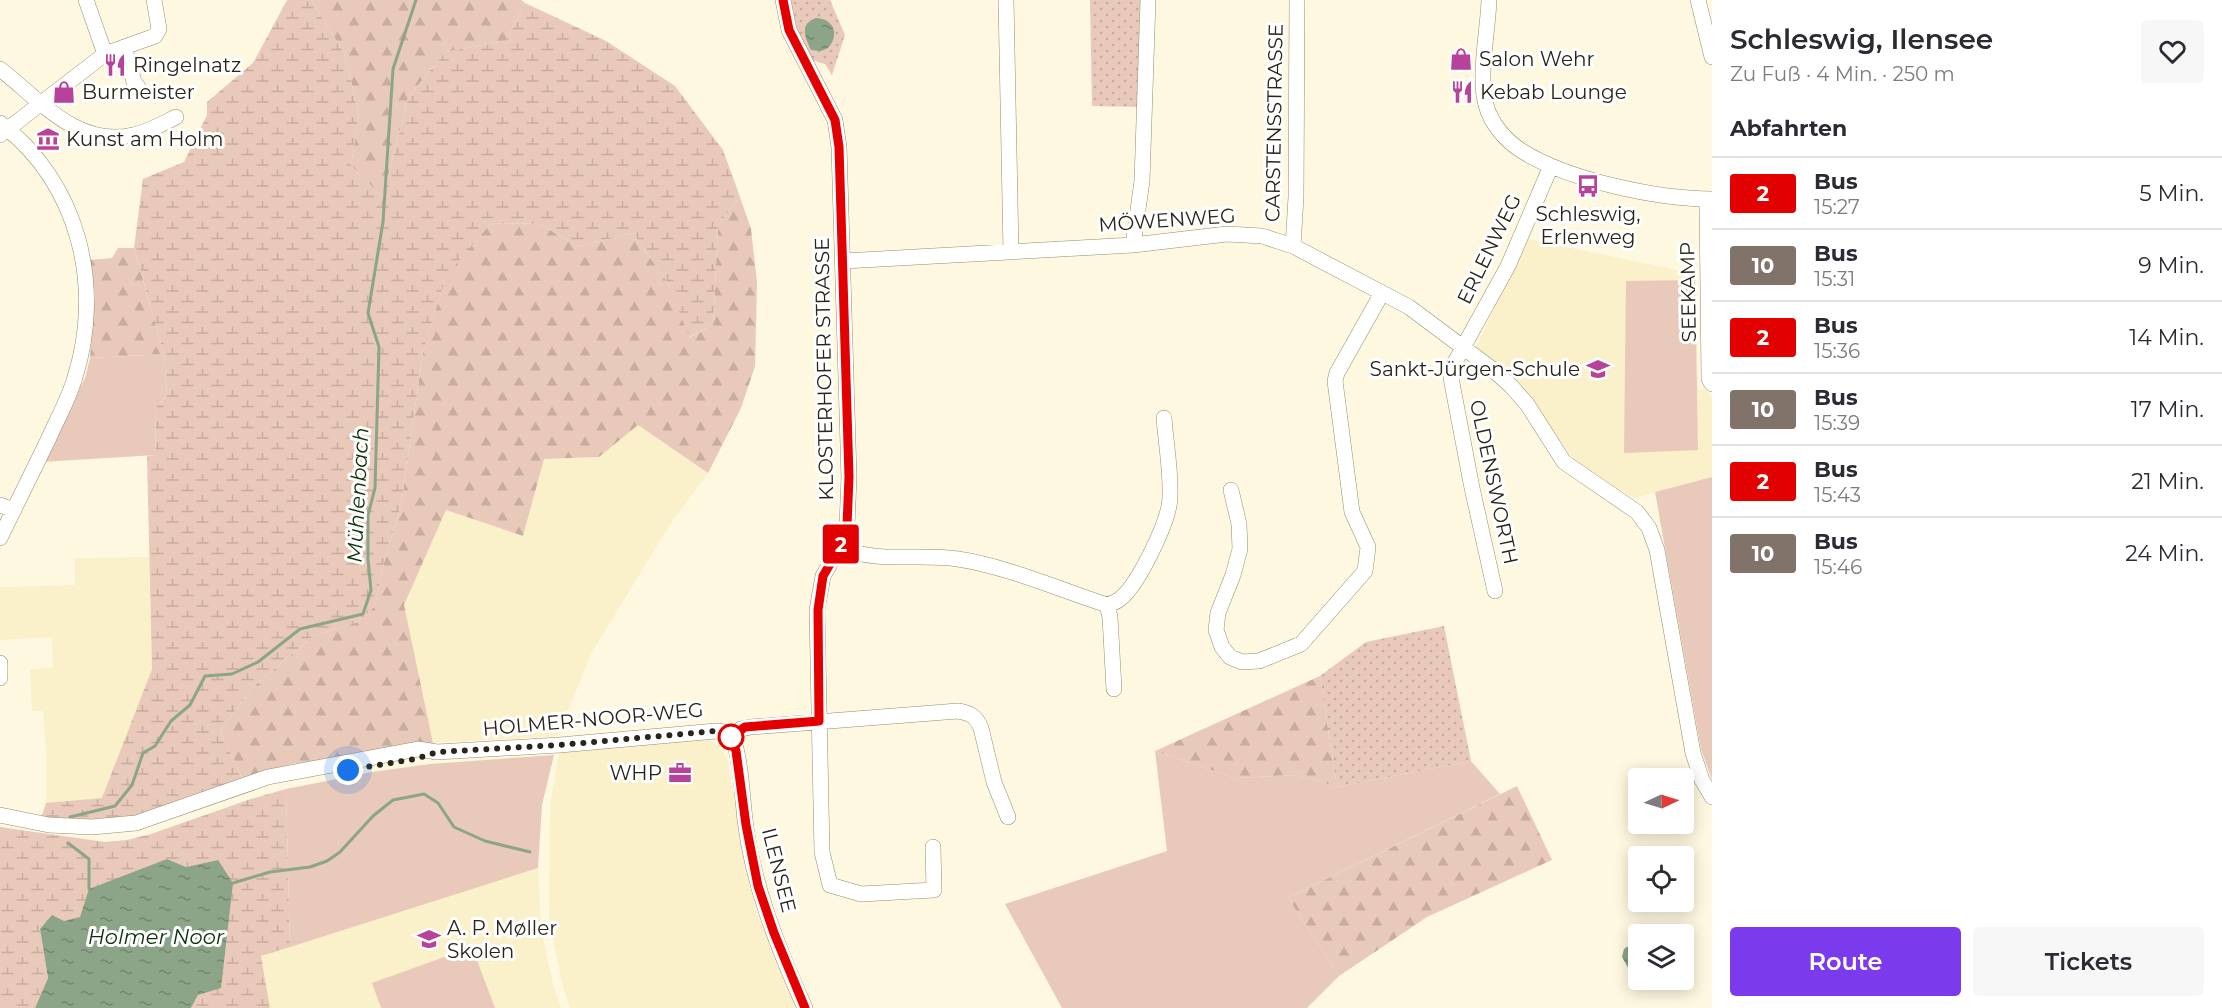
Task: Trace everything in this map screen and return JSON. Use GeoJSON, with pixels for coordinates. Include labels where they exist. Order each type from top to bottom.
{"type":"FeatureCollection","features":[{"type":"Feature","properties":{"kind":"street"},"geometry":{"type":"LineString","coordinates":[[86,0],[105,54]]}},
{"type":"Feature","properties":{"kind":"street"},"geometry":{"type":"LineString","coordinates":[[0,538],[7,507],[75,379],[83,350],[87,297],[86,274],[80,242],[65,202],[38,161],[3,129],[105,54],[155,36],[159,32],[154,0]]}},
{"type":"Feature","properties":{"kind":"street","name":"KLOSTERHOFER STRASSE"},"geometry":{"type":"LineString","coordinates":[[783,0],[789,30],[835,120],[839,147],[849,477],[847,526],[840,547],[823,576],[818,610],[822,852],[830,885],[861,894],[934,890],[933,847]]}},
{"type":"Feature","properties":{"kind":"street"},"geometry":{"type":"LineString","coordinates":[[1006,0],[1011,252]]}},
{"type":"Feature","properties":{"kind":"street"},"geometry":{"type":"LineString","coordinates":[[1133,244],[1142,169],[1148,0]]}},
{"type":"Feature","properties":{"kind":"street","name":"CARSTENSSTRASSE"},"geometry":{"type":"LineString","coordinates":[[1293,246],[1296,197],[1297,0]]}},
{"type":"Feature","properties":{"kind":"street"},"geometry":{"type":"LineString","coordinates":[[1489,0],[1484,78],[1486,105],[1497,128],[1520,150],[1551,166],[1613,185],[1665,195],[1710,199]]}},
{"type":"Feature","properties":{"kind":"street"},"geometry":{"type":"LineString","coordinates":[[1698,0],[1712,57]]}},
{"type":"Feature","properties":{"kind":"street"},"geometry":{"type":"LineString","coordinates":[[124,47],[134,82],[138,87]]}},
{"type":"Feature","properties":{"kind":"street"},"geometry":{"type":"LineString","coordinates":[[0,69],[75,129],[105,136],[130,136],[147,131],[176,117]]}},
{"type":"Feature","properties":{"kind":"street","name":"ERLENWEG"},"geometry":{"type":"LineString","coordinates":[[1462,348],[1508,266],[1551,166]]}},
{"type":"Feature","properties":{"kind":"street","name":"SEEKAMP"},"geometry":{"type":"LineString","coordinates":[[1710,199],[1709,379],[1712,384]]}},
{"type":"Feature","properties":{"kind":"street","name":"MÖWENWEG"},"geometry":{"type":"LineString","coordinates":[[844,261],[1133,244],[1227,234],[1262,236],[1293,246],[1409,307],[1511,386],[1527,404],[1564,462],[1637,512],[1649,528],[1657,550],[1693,753],[1702,780],[1712,798]]}},
{"type":"Feature","properties":{"kind":"street"},"geometry":{"type":"LineString","coordinates":[[1231,490],[1239,524],[1240,549],[1233,575],[1218,613],[1216,630],[1222,647],[1230,657],[1242,662],[1259,661],[1301,644],[1365,571],[1368,548],[1353,512],[1335,381],[1337,373],[1382,293]]}},
{"type":"Feature","properties":{"kind":"street","name":"OLDENSWORTH"},"geometry":{"type":"LineString","coordinates":[[1462,348],[1451,378],[1470,480],[1495,591]]}},
{"type":"Feature","properties":{"kind":"street"},"geometry":{"type":"LineString","coordinates":[[840,547],[867,556],[926,556],[983,564],[1107,606],[1120,599],[1131,587],[1169,513],[1171,496],[1164,418]]}},
{"type":"Feature","properties":{"kind":"street"},"geometry":{"type":"LineString","coordinates":[[1107,606],[1110,617],[1114,688]]}},
{"type":"Feature","properties":{"kind":"street"},"geometry":{"type":"LineString","coordinates":[[0,663],[0,678]]}},
{"type":"Feature","properties":{"kind":"street"},"geometry":{"type":"LineString","coordinates":[[731,737],[745,727],[958,711],[969,713],[978,719],[994,782],[1008,817]]}},
{"type":"Feature","properties":{"kind":"street","name":"HOLMER-NOOR-WEG"},"geometry":{"type":"LineString","coordinates":[[0,815],[49,825],[63,832],[96,836],[124,836],[286,781],[415,759],[437,752],[560,745],[716,731],[724,732],[731,737]]}},
{"type":"Feature","properties":{"kind":"street","name":"ILENSEE"},"geometry":{"type":"LineString","coordinates":[[731,737],[736,751],[746,825],[758,886],[774,933],[805,1008]]}},
{"type":"Feature","properties":{"kind":"shaded area","name":"Sankt-Jürgen-Schule"},"geometry":{"type":"Polygon","coordinates":[[[1528,239],[1696,274],[1698,390],[1707,390],[1712,399],[1712,477],[1634,498],[1577,464],[1532,400],[1476,347],[1528,239]]]}},
{"type":"Feature","properties":{"kind":"shaded area"},"geometry":{"type":"Polygon","coordinates":[[[638,425],[708,473],[669,526],[591,654],[558,736],[433,743],[404,605],[446,510],[523,536],[544,459],[599,457],[638,425]]]}},
{"type":"Feature","properties":{"kind":"shaded area"},"geometry":{"type":"Polygon","coordinates":[[[149,557],[152,669],[102,798],[46,803],[43,711],[32,711],[30,670],[53,667],[52,637],[0,640],[0,587],[75,585],[75,558],[149,557]]]}},
{"type":"Feature","properties":{"kind":"shaded area"},"geometry":{"type":"Polygon","coordinates":[[[706,739],[719,746],[727,758],[757,913],[796,1008],[570,1008],[562,983],[549,919],[550,805],[559,752],[706,739]]]}},
{"type":"Feature","properties":{"kind":"shaded area","name":"A. P. Møller Skolen"},"geometry":{"type":"Polygon","coordinates":[[[538,868],[541,930],[561,1008],[270,1008],[261,956],[538,868]]]}},
{"type":"Feature","properties":{"kind":"green space"},"geometry":{"type":"Polygon","coordinates":[[[287,0],[311,0],[344,53],[359,113],[351,166],[383,197],[408,98],[445,52],[506,41],[525,3],[606,41],[675,86],[723,150],[740,197],[718,225],[713,325],[689,337],[668,283],[633,233],[577,247],[541,224],[491,223],[446,276],[423,352],[401,506],[385,558],[375,606],[358,622],[313,636],[253,687],[220,731],[242,778],[188,800],[120,822],[41,818],[46,803],[102,798],[152,669],[147,456],[156,455],[155,408],[167,396],[164,354],[134,248],[143,179],[184,162],[207,115],[207,102],[253,63],[287,0]]]}},
{"type":"Feature","properties":{"kind":"green space"},"geometry":{"type":"Polygon","coordinates":[[[311,0],[521,0],[525,3],[506,41],[445,52],[408,98],[383,197],[351,166],[359,113],[344,53],[311,0]]]}},
{"type":"Feature","properties":{"kind":"green space"},"geometry":{"type":"Polygon","coordinates":[[[791,0],[830,0],[845,35],[832,75],[825,64],[812,60],[797,29],[791,0]]]}},
{"type":"Feature","properties":{"kind":"green space"},"geometry":{"type":"Polygon","coordinates":[[[1090,0],[1140,0],[1138,107],[1092,106],[1090,0]]]}},
{"type":"Feature","properties":{"kind":"green space"},"geometry":{"type":"Polygon","coordinates":[[[740,197],[751,229],[757,282],[755,366],[741,408],[708,473],[638,425],[599,457],[544,459],[523,536],[446,510],[404,605],[433,743],[292,764],[242,778],[220,731],[253,687],[313,636],[358,622],[375,606],[385,558],[401,506],[423,352],[446,275],[491,223],[541,224],[577,247],[633,233],[668,283],[690,337],[713,325],[718,225],[740,197]]]}},
{"type":"Feature","properties":{"kind":"green space"},"geometry":{"type":"Polygon","coordinates":[[[118,248],[134,248],[164,354],[90,358],[95,296],[90,260],[112,258],[118,248]]]}},
{"type":"Feature","properties":{"kind":"green space"},"geometry":{"type":"Polygon","coordinates":[[[1695,280],[1698,450],[1624,453],[1626,281],[1695,280]]]}},
{"type":"Feature","properties":{"kind":"green space"},"geometry":{"type":"Polygon","coordinates":[[[164,354],[167,396],[155,408],[156,455],[41,462],[85,378],[90,358],[164,354]]]}},
{"type":"Feature","properties":{"kind":"green space"},"geometry":{"type":"Polygon","coordinates":[[[1712,477],[1712,780],[1701,749],[1655,492],[1712,477]]]}},
{"type":"Feature","properties":{"kind":"green space"},"geometry":{"type":"Polygon","coordinates":[[[1444,626],[1471,761],[1337,787],[1320,676],[1366,642],[1444,626]]]}},
{"type":"Feature","properties":{"kind":"green space"},"geometry":{"type":"Polygon","coordinates":[[[1320,676],[1337,787],[1298,775],[1235,778],[1155,751],[1320,676]]]}},
{"type":"Feature","properties":{"kind":"green space"},"geometry":{"type":"Polygon","coordinates":[[[1155,751],[1235,778],[1298,775],[1337,787],[1471,761],[1500,794],[1288,898],[1339,976],[1307,1008],[1062,1008],[1005,904],[1167,851],[1155,751]]]}},
{"type":"Feature","properties":{"kind":"green space"},"geometry":{"type":"Polygon","coordinates":[[[554,755],[542,805],[538,868],[290,947],[286,789],[372,772],[430,764],[554,755]]]}},
{"type":"Feature","properties":{"kind":"green space"},"geometry":{"type":"Polygon","coordinates":[[[1517,786],[1552,860],[1427,917],[1339,976],[1288,898],[1517,786]]]}},
{"type":"Feature","properties":{"kind":"green space"},"geometry":{"type":"Polygon","coordinates":[[[286,789],[290,947],[261,956],[270,1008],[191,1008],[198,995],[218,860],[186,867],[167,859],[81,917],[40,929],[48,978],[35,1008],[0,1008],[0,827],[105,842],[127,840],[286,789]]]}},
{"type":"Feature","properties":{"kind":"green space"},"geometry":{"type":"Polygon","coordinates":[[[472,947],[495,1008],[381,1008],[372,983],[472,947]]]}},
{"type":"Feature","properties":{"kind":"water"},"geometry":{"type":"Polygon","coordinates":[[[816,18],[827,21],[834,33],[832,43],[821,51],[811,50],[805,36],[805,27],[816,18]]]}},
{"type":"Feature","properties":{"kind":"water","name":"Holmer Noor"},"geometry":{"type":"Polygon","coordinates":[[[167,859],[186,867],[218,860],[233,883],[221,988],[198,995],[191,1008],[35,1008],[48,978],[40,929],[52,915],[64,921],[80,917],[89,889],[167,859]]]}},
{"type":"Feature","properties":{"kind":"water"},"geometry":{"type":"Polygon","coordinates":[[[1628,946],[1628,968],[1622,957],[1624,949],[1628,946]]]}},
{"type":"Feature","properties":{"kind":"waterway","name":"Mühlenbach"},"geometry":{"type":"LineString","coordinates":[[70,817],[115,806],[132,785],[143,753],[155,746],[171,721],[190,705],[205,676],[232,674],[258,662],[300,629],[363,614],[371,590],[368,515],[375,488],[379,347],[368,313],[383,222],[393,69],[416,0]]}},
{"type":"Feature","properties":{"kind":"waterway"},"geometry":{"type":"LineString","coordinates":[[233,883],[270,872],[310,867],[327,861],[340,852],[373,816],[393,800],[424,794],[438,803],[454,827],[485,841],[530,852]]}},
{"type":"Feature","properties":{"kind":"waterway","name":"Mühlenbach"},"geometry":{"type":"LineString","coordinates":[[68,843],[89,859],[89,889]]}},
{"type":"Feature","properties":{"kind":"bus line","name":"2"},"geometry":{"type":"LineString","coordinates":[[783,0],[789,30],[797,50],[835,120],[839,147],[849,477],[847,526],[840,547],[823,576],[818,610],[819,721],[745,727],[731,737],[736,751],[746,825],[761,897],[805,1008]]}},
{"type":"Feature","properties":{"kind":"place","name":"Salon Wehr"},"geometry":{"type":"Point","coordinates":[1461,59]}},
{"type":"Feature","properties":{"kind":"place","name":"Ringelnatz"},"geometry":{"type":"Point","coordinates":[115,65]}},
{"type":"Feature","properties":{"kind":"place","name":"Burmeister"},"geometry":{"type":"Point","coordinates":[64,92]}},
{"type":"Feature","properties":{"kind":"place","name":"Kebab Lounge"},"geometry":{"type":"Point","coordinates":[1462,92]}},
{"type":"Feature","properties":{"kind":"place","name":"Kunst am Holm"},"geometry":{"type":"Point","coordinates":[48,139]}},
{"type":"Feature","properties":{"kind":"place","name":"Schleswig, Erlenweg"},"geometry":{"type":"Point","coordinates":[1588,186]}},
{"type":"Feature","properties":{"kind":"place","name":"Sankt-Jürgen-Schule"},"geometry":{"type":"Point","coordinates":[1598,369]}},
{"type":"Feature","properties":{"kind":"place","name":"WHP"},"geometry":{"type":"Point","coordinates":[680,773]}},
{"type":"Feature","properties":{"kind":"place","name":"A. P. Møller Skolen"},"geometry":{"type":"Point","coordinates":[429,939]}},
{"type":"Feature","properties":{"kind":"route"},"geometry":{"type":"LineString","coordinates":[[348,770],[415,759],[437,752],[560,745],[716,731],[724,732],[731,737]]}}]}
